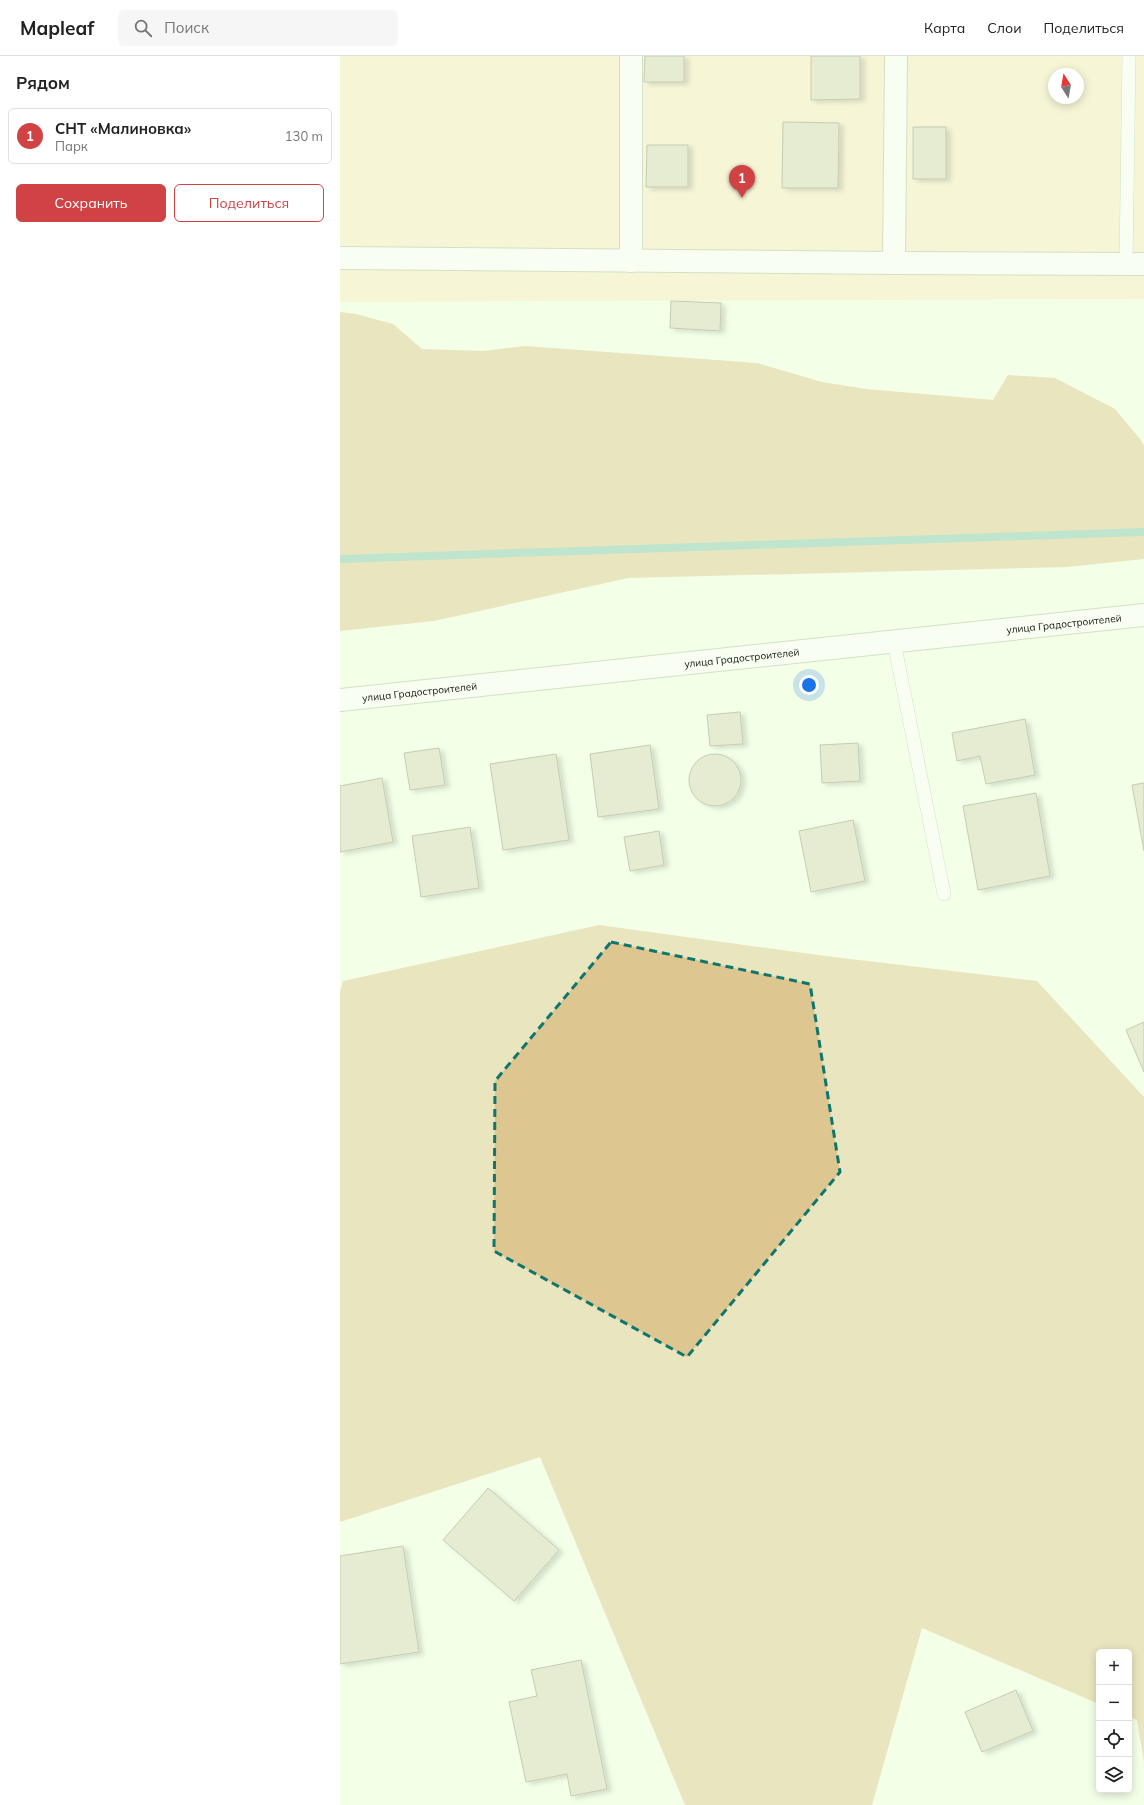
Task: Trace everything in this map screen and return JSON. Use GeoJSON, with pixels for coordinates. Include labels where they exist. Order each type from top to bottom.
{"type":"FeatureCollection","features":[{"type":"Feature","properties":{"kind":"street"},"geometry":{"type":"LineString","coordinates":[[631,56],[631,261]]}},
{"type":"Feature","properties":{"kind":"street"},"geometry":{"type":"LineString","coordinates":[[894,263],[896,56]]}},
{"type":"Feature","properties":{"kind":"street"},"geometry":{"type":"LineString","coordinates":[[340,258],[1135,264]]}},
{"type":"Feature","properties":{"kind":"street","name":"улица Градостроителей"},"geometry":{"type":"LineString","coordinates":[[340,700],[1144,615]]}},
{"type":"Feature","properties":{"kind":"lane"},"geometry":{"type":"LineString","coordinates":[[1129,56],[1135,264]]}},
{"type":"Feature","properties":{"kind":"lane"},"geometry":{"type":"LineString","coordinates":[[894,642],[944,894]]}},
{"type":"Feature","properties":{"kind":"highlighted area"},"geometry":{"type":"Polygon","coordinates":[[[611,942],[810,984],[840,1172],[687,1357],[494,1251],[495,1081],[611,942]]]}},
{"type":"Feature","properties":{"kind":"shaded area"},"geometry":{"type":"Polygon","coordinates":[[[340,56],[1144,56],[1144,299],[340,302],[340,56]]]}},
{"type":"Feature","properties":{"kind":"shaded area"},"geometry":{"type":"Polygon","coordinates":[[[340,312],[356,314],[393,324],[422,349],[483,351],[525,346],[757,363],[822,382],[866,389],[993,400],[1008,375],[1055,378],[1115,409],[1144,445],[1144,559],[1067,567],[628,578],[434,621],[340,631],[340,312]]]}},
{"type":"Feature","properties":{"kind":"shaded area"},"geometry":{"type":"Polygon","coordinates":[[[599,925],[825,956],[1037,981],[1144,1097],[1144,1762],[1137,1720],[1132,1718],[1132,1649],[1096,1649],[1096,1703],[922,1628],[872,1805],[685,1805],[540,1457],[340,1522],[340,992],[343,981],[599,925]]]}},
{"type":"Feature","properties":{"kind":"building"},"geometry":{"type":"Polygon","coordinates":[[[645,56],[684,56],[684,82],[644,82],[645,56]]]}},
{"type":"Feature","properties":{"kind":"building"},"geometry":{"type":"Polygon","coordinates":[[[811,56],[860,56],[860,99],[811,100],[811,56]]]}},
{"type":"Feature","properties":{"kind":"building"},"geometry":{"type":"Polygon","coordinates":[[[783,122],[839,123],[838,188],[782,188],[783,122]]]}},
{"type":"Feature","properties":{"kind":"building"},"geometry":{"type":"Polygon","coordinates":[[[913,127],[946,127],[946,179],[913,179],[913,127]]]}},
{"type":"Feature","properties":{"kind":"building"},"geometry":{"type":"Polygon","coordinates":[[[647,145],[688,145],[688,187],[646,187],[647,145]]]}},
{"type":"Feature","properties":{"kind":"building"},"geometry":{"type":"Polygon","coordinates":[[[671,301],[721,303],[720,331],[670,328],[671,301]]]}},
{"type":"Feature","properties":{"kind":"building"},"geometry":{"type":"Polygon","coordinates":[[[740,712],[743,744],[710,746],[707,715],[740,712]]]}},
{"type":"Feature","properties":{"kind":"building"},"geometry":{"type":"Polygon","coordinates":[[[1025,719],[1035,775],[986,784],[980,756],[957,761],[952,733],[1025,719]]]}},
{"type":"Feature","properties":{"kind":"building"},"geometry":{"type":"Polygon","coordinates":[[[858,743],[860,781],[822,783],[820,745],[858,743]]]}},
{"type":"Feature","properties":{"kind":"building"},"geometry":{"type":"Polygon","coordinates":[[[650,745],[659,809],[598,817],[590,754],[650,745]]]}},
{"type":"Feature","properties":{"kind":"building"},"geometry":{"type":"Polygon","coordinates":[[[439,748],[445,785],[410,790],[404,753],[439,748]]]}},
{"type":"Feature","properties":{"kind":"building"},"geometry":{"type":"Polygon","coordinates":[[[556,754],[569,840],[503,850],[490,764],[556,754]]]}},
{"type":"Feature","properties":{"kind":"building"},"geometry":{"type":"Polygon","coordinates":[[[715,754],[725,756],[733,762],[739,770],[741,780],[739,790],[733,798],[725,804],[715,806],[705,804],[697,798],[691,790],[689,780],[691,770],[697,762],[705,756],[715,754]]]}},
{"type":"Feature","properties":{"kind":"building"},"geometry":{"type":"Polygon","coordinates":[[[382,778],[393,842],[340,852],[340,786],[382,778]]]}},
{"type":"Feature","properties":{"kind":"building"},"geometry":{"type":"Polygon","coordinates":[[[1144,783],[1144,851],[1132,785],[1144,783]]]}},
{"type":"Feature","properties":{"kind":"building"},"geometry":{"type":"Polygon","coordinates":[[[1036,793],[1050,876],[978,890],[963,806],[1036,793]]]}},
{"type":"Feature","properties":{"kind":"building"},"geometry":{"type":"Polygon","coordinates":[[[853,820],[865,881],[811,892],[799,831],[853,820]]]}},
{"type":"Feature","properties":{"kind":"building"},"geometry":{"type":"Polygon","coordinates":[[[470,827],[479,888],[421,897],[412,836],[470,827]]]}},
{"type":"Feature","properties":{"kind":"building"},"geometry":{"type":"Polygon","coordinates":[[[659,831],[664,865],[630,871],[624,837],[659,831]]]}},
{"type":"Feature","properties":{"kind":"building"},"geometry":{"type":"Polygon","coordinates":[[[1144,1022],[1144,1072],[1126,1030],[1144,1022]]]}},
{"type":"Feature","properties":{"kind":"building"},"geometry":{"type":"Polygon","coordinates":[[[488,1488],[559,1550],[514,1601],[443,1540],[488,1488]]]}},
{"type":"Feature","properties":{"kind":"building"},"geometry":{"type":"Polygon","coordinates":[[[403,1546],[419,1652],[340,1664],[340,1556],[403,1546]]]}},
{"type":"Feature","properties":{"kind":"building"},"geometry":{"type":"Polygon","coordinates":[[[581,1660],[607,1789],[571,1796],[567,1774],[526,1782],[509,1702],[537,1696],[531,1670],[581,1660]]]}},
{"type":"Feature","properties":{"kind":"building"},"geometry":{"type":"Polygon","coordinates":[[[1016,1690],[1033,1731],[982,1752],[965,1712],[1016,1690]]]}},
{"type":"Feature","properties":{"kind":"waterway"},"geometry":{"type":"LineString","coordinates":[[340,559],[1144,532]]}},
{"type":"Feature","properties":{"kind":"place","name":"СНТ «Малиновка»"},"geometry":{"type":"Point","coordinates":[742,198]}}]}
